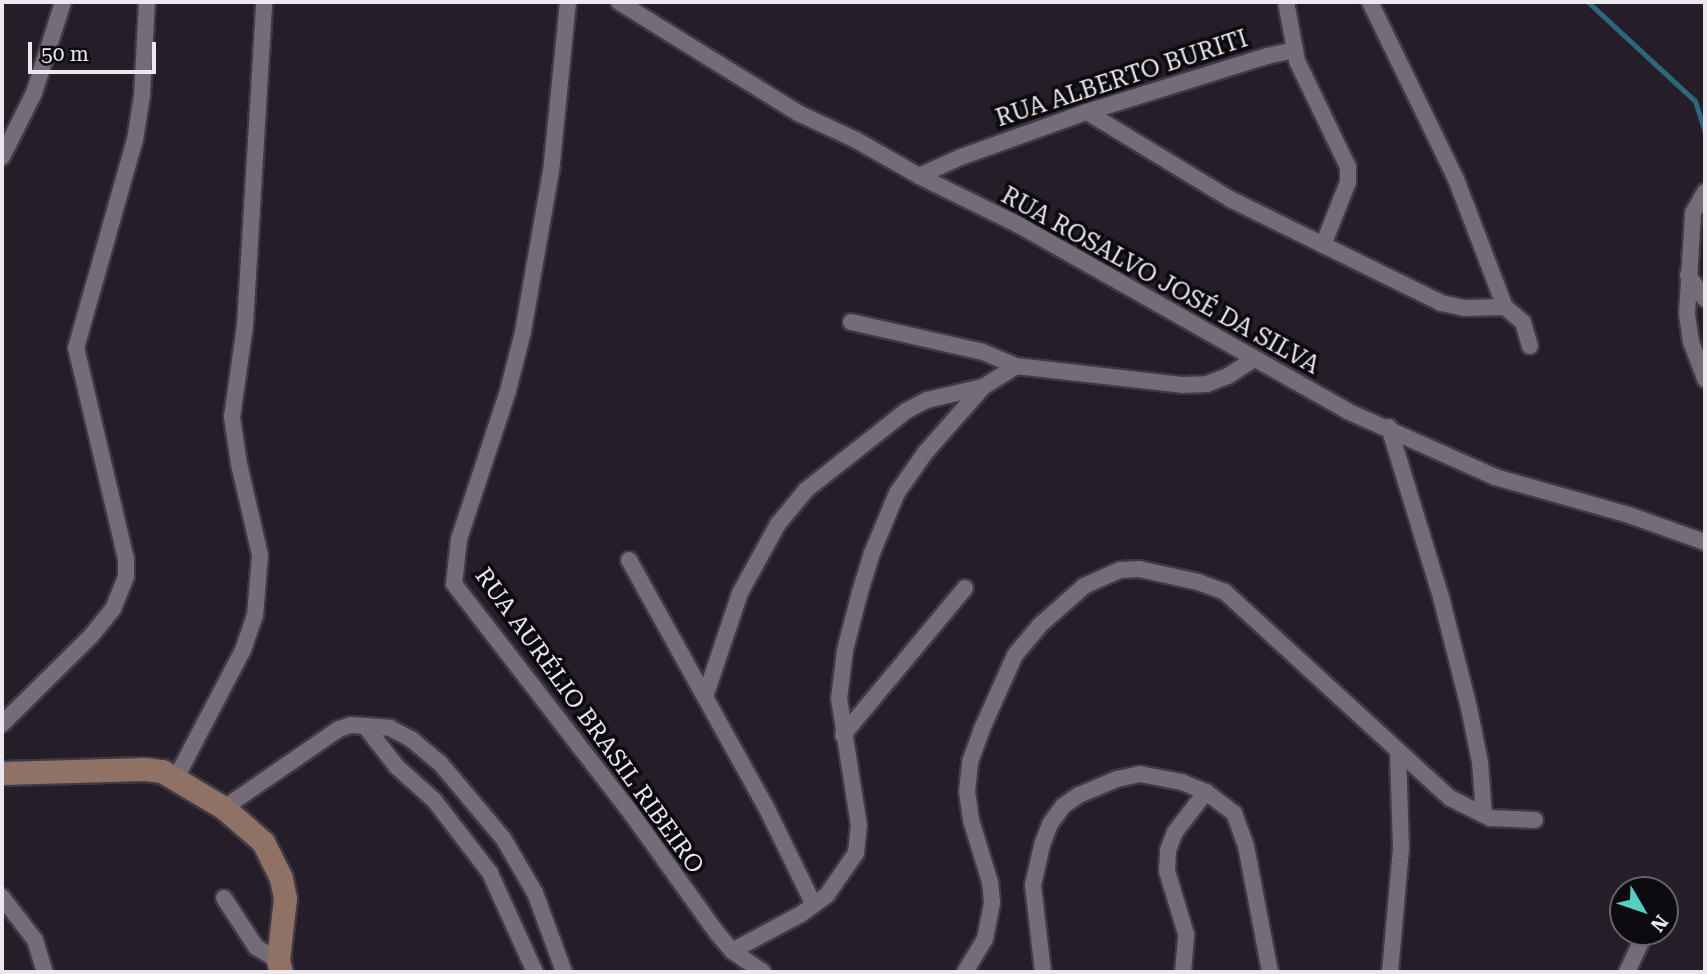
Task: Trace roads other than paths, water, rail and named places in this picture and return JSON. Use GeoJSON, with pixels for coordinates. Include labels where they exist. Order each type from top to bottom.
{"type":"FeatureCollection","features":[{"type":"Feature","properties":{"kind":"street"},"geometry":{"type":"LineString","coordinates":[[2,157],[34,93],[63,2]]}},
{"type":"Feature","properties":{"kind":"street"},"geometry":{"type":"LineString","coordinates":[[2,724],[91,636],[113,609],[126,576],[126,559],[76,348],[135,140],[144,82],[147,2]]}},
{"type":"Feature","properties":{"kind":"street"},"geometry":{"type":"LineString","coordinates":[[176,778],[243,650],[255,616],[260,555],[241,477],[232,417],[245,326],[264,2]]}},
{"type":"Feature","properties":{"kind":"street","name":"RUA AURÉLIO BRASIL RIBEIRO"},"geometry":{"type":"LineString","coordinates":[[568,2],[551,171],[523,332],[502,412],[459,539],[454,584],[631,813],[696,907],[732,951],[763,972]]}},
{"type":"Feature","properties":{"kind":"street","name":"RUA ROSALVO JOSÉ DA SILVA"},"geometry":{"type":"LineString","coordinates":[[619,2],[798,113],[856,140],[919,176],[1017,224],[1347,411],[1389,427],[1495,477],[1629,515],[1705,542]]}},
{"type":"Feature","properties":{"kind":"street"},"geometry":{"type":"LineString","coordinates":[[1286,2],[1295,50],[1308,89],[1348,167],[1348,182],[1323,245]]}},
{"type":"Feature","properties":{"kind":"street"},"geometry":{"type":"LineString","coordinates":[[1370,2],[1456,179],[1505,307],[1523,322],[1530,346]]}},
{"type":"Feature","properties":{"kind":"street","name":"RUA ALBERTO BURITI"},"geometry":{"type":"LineString","coordinates":[[919,176],[961,157],[1087,112],[1267,55],[1295,50]]}},
{"type":"Feature","properties":{"kind":"street"},"geometry":{"type":"LineString","coordinates":[[1087,112],[1230,200],[1441,303],[1464,308],[1505,307]]}},
{"type":"Feature","properties":{"kind":"street"},"geometry":{"type":"LineString","coordinates":[[1700,198],[1688,275],[1687,314],[1691,342],[1705,379]]}},
{"type":"Feature","properties":{"kind":"street"},"geometry":{"type":"LineString","coordinates":[[1688,275],[1705,299]]}},
{"type":"Feature","properties":{"kind":"street"},"geometry":{"type":"LineString","coordinates":[[851,321],[999,356],[1016,366],[1182,385],[1207,384],[1228,376],[1253,360]]}},
{"type":"Feature","properties":{"kind":"street"},"geometry":{"type":"LineString","coordinates":[[732,951],[814,905],[840,881],[856,853],[859,826],[839,699],[845,650],[879,535],[909,474],[983,387],[1016,366]]}},
{"type":"Feature","properties":{"kind":"street"},"geometry":{"type":"LineString","coordinates":[[705,697],[750,571],[787,512],[806,490],[857,447],[906,411],[927,400],[983,387]]}},
{"type":"Feature","properties":{"kind":"street"},"geometry":{"type":"LineString","coordinates":[[1389,427],[1441,597],[1469,708],[1480,762],[1484,816]]}},
{"type":"Feature","properties":{"kind":"street"},"geometry":{"type":"LineString","coordinates":[[629,560],[765,805],[814,905]]}},
{"type":"Feature","properties":{"kind":"street"},"geometry":{"type":"LineString","coordinates":[[965,972],[985,939],[992,903],[990,882],[971,820],[967,793],[970,762],[981,731],[1015,655],[1039,626],[1069,597],[1099,577],[1120,570],[1139,569],[1212,585],[1257,619],[1450,798],[1484,816],[1535,820]]}},
{"type":"Feature","properties":{"kind":"street"},"geometry":{"type":"LineString","coordinates":[[843,735],[965,588]]}},
{"type":"Feature","properties":{"kind":"street"},"geometry":{"type":"LineString","coordinates":[[224,808],[338,729],[365,726],[390,728],[411,739],[466,790],[523,870],[535,893],[564,972]]}},
{"type":"Feature","properties":{"kind":"street"},"geometry":{"type":"LineString","coordinates":[[365,726],[397,766],[434,800],[489,873],[504,899],[535,972]]}},
{"type":"Feature","properties":{"kind":"street"},"geometry":{"type":"LineString","coordinates":[[1390,972],[1401,848],[1398,751]]}},
{"type":"Feature","properties":{"kind":"street"},"geometry":{"type":"LineString","coordinates":[[2,773],[145,769],[162,771],[224,808],[263,842],[281,878],[285,898],[280,966]]}},
{"type":"Feature","properties":{"kind":"street"},"geometry":{"type":"LineString","coordinates":[[1043,972],[1033,885],[1050,824],[1063,806],[1079,794],[1140,774],[1163,776],[1211,796],[1234,813],[1242,832],[1270,972]]}},
{"type":"Feature","properties":{"kind":"street"},"geometry":{"type":"LineString","coordinates":[[1183,972],[1185,934],[1167,871],[1168,850],[1175,832],[1211,796]]}},
{"type":"Feature","properties":{"kind":"street"},"geometry":{"type":"LineString","coordinates":[[2,897],[36,940],[45,972]]}},
{"type":"Feature","properties":{"kind":"street"},"geometry":{"type":"LineString","coordinates":[[224,898],[256,947],[280,966]]}},
{"type":"Feature","properties":{"kind":"street"},"geometry":{"type":"LineString","coordinates":[[1627,972],[1639,946]]}},
{"type":"Feature","properties":{"kind":"waterway"},"geometry":{"type":"LineString","coordinates":[[1588,2],[1695,101],[1705,132]]}}]}
